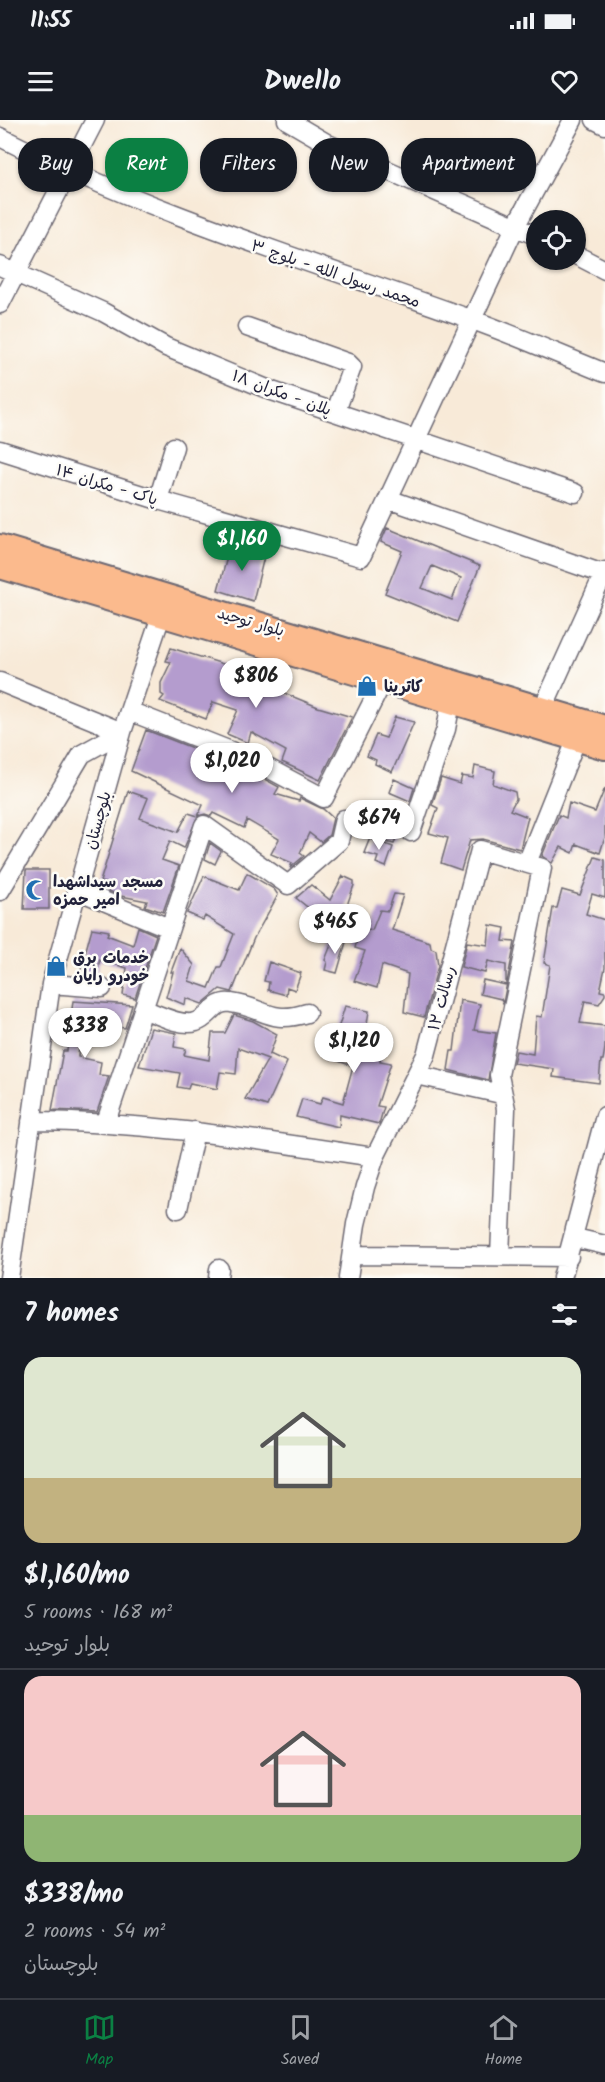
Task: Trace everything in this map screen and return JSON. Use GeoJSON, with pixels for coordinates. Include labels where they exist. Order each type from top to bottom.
{"type":"FeatureCollection","features":[{"type":"Feature","properties":{"kind":"main road","name":"بلوار توحید"},"geometry":{"type":"LineString","coordinates":[[0,546],[383,681],[452,702],[588,729]]}},
{"type":"Feature","properties":{"kind":"main road","name":"بلوار توحید"},"geometry":{"type":"LineString","coordinates":[[0,567],[165,606],[543,708],[588,729],[605,748]]}},
{"type":"Feature","properties":{"kind":"street"},"geometry":{"type":"LineString","coordinates":[[85,138],[95,120]]}},
{"type":"Feature","properties":{"kind":"street"},"geometry":{"type":"LineString","coordinates":[[287,120],[328,144],[526,230]]}},
{"type":"Feature","properties":{"kind":"street"},"geometry":{"type":"LineString","coordinates":[[543,708],[604,572],[388,500],[516,225],[573,120]]}},
{"type":"Feature","properties":{"kind":"street"},"geometry":{"type":"LineString","coordinates":[[595,120],[605,125]]}},
{"type":"Feature","properties":{"kind":"street","name":"محمد رسول الله - بلوچ ۳"},"geometry":{"type":"LineString","coordinates":[[0,137],[18,146]]}},
{"type":"Feature","properties":{"kind":"street","name":"محمد رسول الله - بلوچ ۳"},"geometry":{"type":"LineString","coordinates":[[93,182],[223,234],[471,319],[605,373]]}},
{"type":"Feature","properties":{"kind":"street"},"geometry":{"type":"LineString","coordinates":[[0,304],[8,269],[55,192]]}},
{"type":"Feature","properties":{"kind":"street"},"geometry":{"type":"LineString","coordinates":[[586,260],[605,270]]}},
{"type":"Feature","properties":{"kind":"street","name":"پلان - مکران ۱۸"},"geometry":{"type":"LineString","coordinates":[[8,269],[103,312],[166,347],[272,391],[416,437],[575,493]]}},
{"type":"Feature","properties":{"kind":"street"},"geometry":{"type":"LineString","coordinates":[[247,327],[348,363],[352,371],[336,411]]}},
{"type":"Feature","properties":{"kind":"street"},"geometry":{"type":"LineString","coordinates":[[158,500],[174,447]]}},
{"type":"Feature","properties":{"kind":"street","name":"پاک - مکران ۱۴"},"geometry":{"type":"LineString","coordinates":[[0,450],[158,500],[361,557],[388,500]]}},
{"type":"Feature","properties":{"kind":"street","name":"بلوچستان"},"geometry":{"type":"LineString","coordinates":[[6,1274],[51,984],[122,732],[165,606]]}},
{"type":"Feature","properties":{"kind":"street"},"geometry":{"type":"LineString","coordinates":[[129,711],[259,763],[324,798],[383,681]]}},
{"type":"Feature","properties":{"kind":"street"},"geometry":{"type":"LineString","coordinates":[[0,682],[122,732]]}},
{"type":"Feature","properties":{"kind":"street"},"geometry":{"type":"LineString","coordinates":[[411,832],[446,729],[452,702]]}},
{"type":"Feature","properties":{"kind":"street"},"geometry":{"type":"LineString","coordinates":[[500,1256],[506,1109],[499,1076],[542,868],[527,863],[588,729]]}},
{"type":"Feature","properties":{"kind":"street"},"geometry":{"type":"LineString","coordinates":[[0,891],[6,870],[82,754],[122,732]]}},
{"type":"Feature","properties":{"kind":"street"},"geometry":{"type":"LineString","coordinates":[[106,1122],[204,825],[288,885],[339,842],[345,819]]}},
{"type":"Feature","properties":{"kind":"street","name":"رسالت ۱۲"},"geometry":{"type":"LineString","coordinates":[[348,1278],[356,1224],[375,1157],[426,1055],[480,850],[527,863]]}},
{"type":"Feature","properties":{"kind":"street"},"geometry":{"type":"LineString","coordinates":[[77,890],[169,928]]}},
{"type":"Feature","properties":{"kind":"street"},"geometry":{"type":"LineString","coordinates":[[51,984],[102,988]]}},
{"type":"Feature","properties":{"kind":"street"},"geometry":{"type":"LineString","coordinates":[[143,1009],[186,1023],[197,1022],[216,1006],[230,1002],[275,1018],[307,1013]]}},
{"type":"Feature","properties":{"kind":"street"},"geometry":{"type":"LineString","coordinates":[[417,1075],[501,1094]]}},
{"type":"Feature","properties":{"kind":"street"},"geometry":{"type":"LineString","coordinates":[[562,1278],[600,1157],[605,1116]]}},
{"type":"Feature","properties":{"kind":"street"},"geometry":{"type":"LineString","coordinates":[[31,1121],[106,1122],[195,1131],[375,1157]]}},
{"type":"Feature","properties":{"kind":"street"},"geometry":{"type":"LineString","coordinates":[[178,1209],[195,1131]]}},
{"type":"Feature","properties":{"kind":"street"},"geometry":{"type":"LineString","coordinates":[[575,1238],[605,1245]]}},
{"type":"Feature","properties":{"kind":"street"},"geometry":{"type":"LineString","coordinates":[[352,1255],[569,1257]]}},
{"type":"Feature","properties":{"kind":"building"},"geometry":{"type":"Polygon","coordinates":[[[387,528],[480,566],[457,622],[385,593],[402,551],[381,542],[387,528]],[[432,566],[422,588],[452,600],[461,578],[432,566]]]}},
{"type":"Feature","properties":{"kind":"building"},"geometry":{"type":"Polygon","coordinates":[[[231,543],[265,553],[253,601],[218,590],[231,543]]]}},
{"type":"Feature","properties":{"kind":"building"},"geometry":{"type":"Polygon","coordinates":[[[171,648],[282,682],[286,686],[284,693],[318,707],[352,717],[320,780],[282,762],[286,751],[251,732],[248,743],[227,734],[238,710],[213,702],[206,719],[160,701],[164,696],[161,694],[161,683],[171,662],[166,661],[171,648]]]}},
{"type":"Feature","properties":{"kind":"building"},"geometry":{"type":"Polygon","coordinates":[[[395,717],[414,722],[392,772],[375,764],[376,760],[367,756],[376,735],[386,738],[395,717]]]}},
{"type":"Feature","properties":{"kind":"building"},"geometry":{"type":"Polygon","coordinates":[[[146,730],[246,769],[279,787],[275,794],[299,801],[300,798],[323,809],[333,818],[329,835],[321,842],[309,833],[300,853],[304,856],[290,868],[292,863],[271,854],[279,839],[247,820],[244,828],[213,813],[211,816],[205,814],[198,816],[203,805],[131,771],[146,730]]]}},
{"type":"Feature","properties":{"kind":"building"},"geometry":{"type":"Polygon","coordinates":[[[475,766],[495,771],[493,784],[515,792],[516,799],[510,810],[528,817],[520,849],[483,839],[470,840],[461,870],[441,863],[448,838],[429,833],[438,808],[432,805],[441,778],[460,784],[462,776],[473,778],[475,766]]]}},
{"type":"Feature","properties":{"kind":"building"},"geometry":{"type":"Polygon","coordinates":[[[394,779],[414,788],[410,801],[389,792],[394,779]]]}},
{"type":"Feature","properties":{"kind":"building"},"geometry":{"type":"Polygon","coordinates":[[[605,788],[605,837],[600,853],[576,844],[573,853],[561,847],[552,863],[542,856],[559,815],[566,818],[569,803],[595,812],[605,788]]]}},
{"type":"Feature","properties":{"kind":"building"},"geometry":{"type":"Polygon","coordinates":[[[128,791],[148,798],[140,818],[178,832],[188,813],[198,816],[184,848],[170,841],[162,860],[179,866],[163,912],[145,906],[147,901],[121,896],[104,889],[105,883],[100,882],[128,791]]]}},
{"type":"Feature","properties":{"kind":"building"},"geometry":{"type":"Polygon","coordinates":[[[363,824],[396,838],[394,844],[358,834],[363,824]]]}},
{"type":"Feature","properties":{"kind":"building"},"geometry":{"type":"Polygon","coordinates":[[[370,838],[393,847],[386,867],[376,863],[378,857],[364,853],[370,838]]]}},
{"type":"Feature","properties":{"kind":"building"},"geometry":{"type":"Polygon","coordinates":[[[210,843],[221,851],[215,864],[205,859],[210,843]]]}},
{"type":"Feature","properties":{"kind":"building"},"geometry":{"type":"Polygon","coordinates":[[[595,857],[605,860],[605,898],[592,894],[586,914],[605,920],[605,968],[600,991],[605,992],[605,995],[599,1004],[585,1001],[580,1023],[605,1026],[605,1048],[603,1060],[601,1060],[599,1083],[553,1077],[554,1069],[513,1063],[516,1051],[533,1054],[536,1016],[542,1017],[550,965],[544,963],[553,908],[557,908],[562,890],[580,895],[595,857]]]}},
{"type":"Feature","properties":{"kind":"building","name":"مسجد سیداشهدا امیر حمزه"},"geometry":{"type":"Polygon","coordinates":[[[26,870],[49,870],[49,909],[24,909],[26,870]]]}},
{"type":"Feature","properties":{"kind":"building"},"geometry":{"type":"Polygon","coordinates":[[[247,873],[274,889],[278,895],[254,938],[232,992],[220,989],[202,1004],[186,998],[185,1005],[166,997],[173,972],[171,972],[180,948],[194,965],[189,981],[209,988],[218,967],[221,967],[234,934],[205,916],[203,920],[187,913],[204,876],[239,890],[247,873]]]}},
{"type":"Feature","properties":{"kind":"building"},"geometry":{"type":"Polygon","coordinates":[[[343,876],[354,881],[354,885],[345,911],[335,929],[296,898],[311,885],[330,900],[343,876]]]}},
{"type":"Feature","properties":{"kind":"building"},"geometry":{"type":"Polygon","coordinates":[[[394,894],[403,895],[392,930],[430,942],[431,948],[436,950],[438,966],[424,1017],[404,1012],[408,974],[382,965],[377,988],[354,981],[365,951],[355,948],[360,927],[372,930],[380,910],[388,911],[394,894]]]}},
{"type":"Feature","properties":{"kind":"building"},"geometry":{"type":"Polygon","coordinates":[[[490,925],[505,928],[503,941],[515,942],[503,1003],[501,999],[480,994],[483,980],[506,985],[506,965],[488,961],[485,973],[461,967],[467,942],[488,945],[490,925]]]}},
{"type":"Feature","properties":{"kind":"building"},"geometry":{"type":"Polygon","coordinates":[[[138,927],[156,935],[135,998],[123,995],[127,968],[100,960],[95,976],[79,975],[92,928],[109,931],[107,935],[133,945],[138,927]]]}},
{"type":"Feature","properties":{"kind":"building"},"geometry":{"type":"Polygon","coordinates":[[[335,935],[346,942],[337,973],[325,970],[327,962],[325,960],[335,935]]]}},
{"type":"Feature","properties":{"kind":"building"},"geometry":{"type":"Polygon","coordinates":[[[269,962],[301,973],[295,990],[287,987],[286,995],[268,990],[269,982],[264,981],[269,962]]]}},
{"type":"Feature","properties":{"kind":"building"},"geometry":{"type":"Polygon","coordinates":[[[460,1000],[480,1004],[474,1030],[496,1033],[488,1080],[448,1070],[451,1051],[454,1051],[460,1000]]]}},
{"type":"Feature","properties":{"kind":"building"},"geometry":{"type":"Polygon","coordinates":[[[73,1001],[132,1005],[125,1028],[81,1023],[78,1057],[101,1062],[99,1075],[109,1076],[97,1112],[52,1110],[63,1051],[67,1051],[73,1001]]]}},
{"type":"Feature","properties":{"kind":"building"},"geometry":{"type":"Polygon","coordinates":[[[345,1006],[369,1011],[366,1030],[384,1034],[380,1061],[391,1063],[377,1106],[384,1107],[379,1124],[340,1115],[339,1127],[296,1117],[302,1099],[320,1104],[323,1097],[343,1103],[353,1066],[329,1058],[345,1006]]]}},
{"type":"Feature","properties":{"kind":"building"},"geometry":{"type":"Polygon","coordinates":[[[234,1015],[253,1021],[277,1034],[269,1056],[270,1054],[287,1062],[267,1106],[245,1099],[268,1059],[238,1048],[236,1074],[220,1072],[217,1089],[190,1083],[188,1089],[177,1087],[180,1073],[139,1066],[151,1028],[176,1033],[174,1047],[186,1049],[184,1055],[209,1060],[212,1033],[225,1033],[234,1015]]]}},
{"type":"Feature","properties":{"kind":"place","name":"کاترینا"},"geometry":{"type":"Point","coordinates":[367,686]}},
{"type":"Feature","properties":{"kind":"place","name":"مسجد سیداشهدا امیر حمزه"},"geometry":{"type":"Point","coordinates":[36,890]}},
{"type":"Feature","properties":{"kind":"place","name":"خدمات برق خودرو رایان"},"geometry":{"type":"Point","coordinates":[56,966]}}]}
